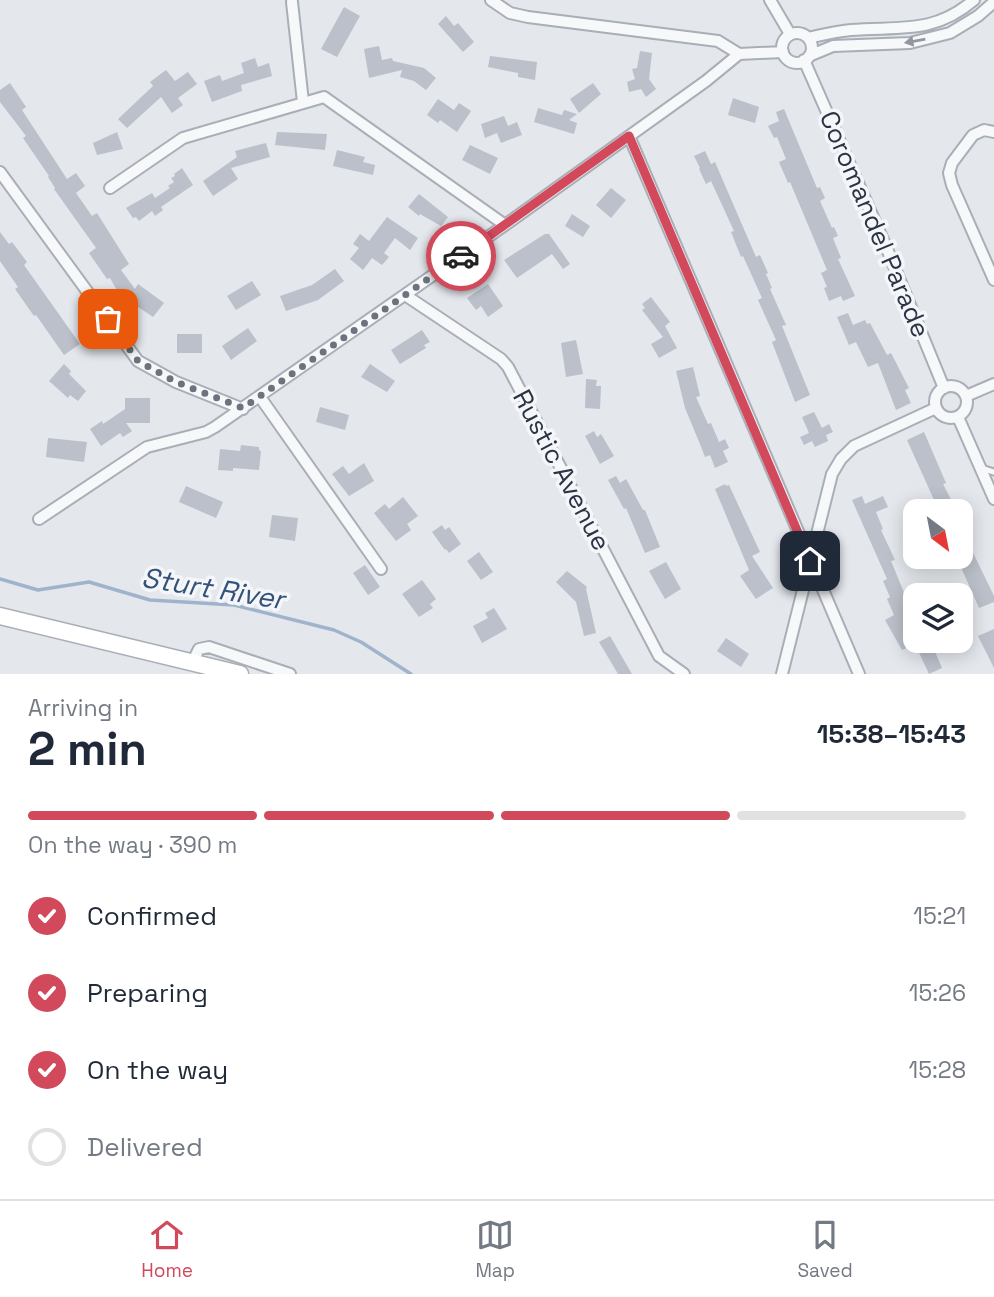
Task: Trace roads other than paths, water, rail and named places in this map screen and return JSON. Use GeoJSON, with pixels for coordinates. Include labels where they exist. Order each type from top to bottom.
{"type":"FeatureCollection","features":[{"type":"Feature","properties":{"kind":"main road"},"geometry":{"type":"LineString","coordinates":[[0,616],[240,674]]}},
{"type":"Feature","properties":{"kind":"street"},"geometry":{"type":"LineString","coordinates":[[492,0],[510,13],[718,41],[739,54]]}},
{"type":"Feature","properties":{"kind":"street"},"geometry":{"type":"LineString","coordinates":[[770,0],[790,34]]}},
{"type":"Feature","properties":{"kind":"street"},"geometry":{"type":"LineString","coordinates":[[808,38],[850,30],[903,29],[939,22],[961,11],[974,0]]}},
{"type":"Feature","properties":{"kind":"street"},"geometry":{"type":"LineString","coordinates":[[292,2],[303,103]]}},
{"type":"Feature","properties":{"kind":"street"},"geometry":{"type":"LineString","coordinates":[[807,58],[812,47],[808,38],[800,33],[790,34],[782,44],[783,52],[792,61],[807,58],[833,46],[910,43],[950,33],[978,16],[994,2]]}},
{"type":"Feature","properties":{"kind":"street"},"geometry":{"type":"LineString","coordinates":[[39,519],[147,447],[206,432],[260,397],[505,225],[739,54],[783,52]]}},
{"type":"Feature","properties":{"kind":"street","name":"Coromandel Parade"},"geometry":{"type":"LineString","coordinates":[[807,58],[944,388]]}},
{"type":"Feature","properties":{"kind":"street"},"geometry":{"type":"LineString","coordinates":[[110,188],[183,138],[324,97],[505,225]]}},
{"type":"Feature","properties":{"kind":"street"},"geometry":{"type":"LineString","coordinates":[[994,132],[984,130],[974,135],[952,163],[949,173],[951,185],[994,280]]}},
{"type":"Feature","properties":{"kind":"street"},"geometry":{"type":"LineString","coordinates":[[629,136],[859,674]]}},
{"type":"Feature","properties":{"kind":"street"},"geometry":{"type":"LineString","coordinates":[[0,172],[138,361],[176,382],[243,408]]}},
{"type":"Feature","properties":{"kind":"street","name":"Rustic Avenue"},"geometry":{"type":"LineString","coordinates":[[405,295],[501,359],[508,367],[659,656],[684,674]]}},
{"type":"Feature","properties":{"kind":"street"},"geometry":{"type":"LineString","coordinates":[[966,396],[994,384]]}},
{"type":"Feature","properties":{"kind":"street"},"geometry":{"type":"LineString","coordinates":[[954,386],[966,396],[965,410],[958,417],[942,416],[936,408],[935,398],[944,388],[954,386]]}},
{"type":"Feature","properties":{"kind":"street"},"geometry":{"type":"LineString","coordinates":[[260,397],[381,569]]}},
{"type":"Feature","properties":{"kind":"street"},"geometry":{"type":"LineString","coordinates":[[782,674],[832,474],[841,459],[854,446],[936,408]]}},
{"type":"Feature","properties":{"kind":"street"},"geometry":{"type":"LineString","coordinates":[[958,417],[994,499]]}},
{"type":"Feature","properties":{"kind":"street"},"geometry":{"type":"LineString","coordinates":[[193,661],[199,649],[209,647],[290,674]]}},
{"type":"Feature","properties":{"kind":"lane"},"geometry":{"type":"LineString","coordinates":[[981,468],[994,472]]}},
{"type":"Feature","properties":{"kind":"waterway","name":"Sturt River"},"geometry":{"type":"LineString","coordinates":[[0,579],[38,590],[89,582],[150,600],[234,605],[334,630],[361,642],[411,674]]}}]}
